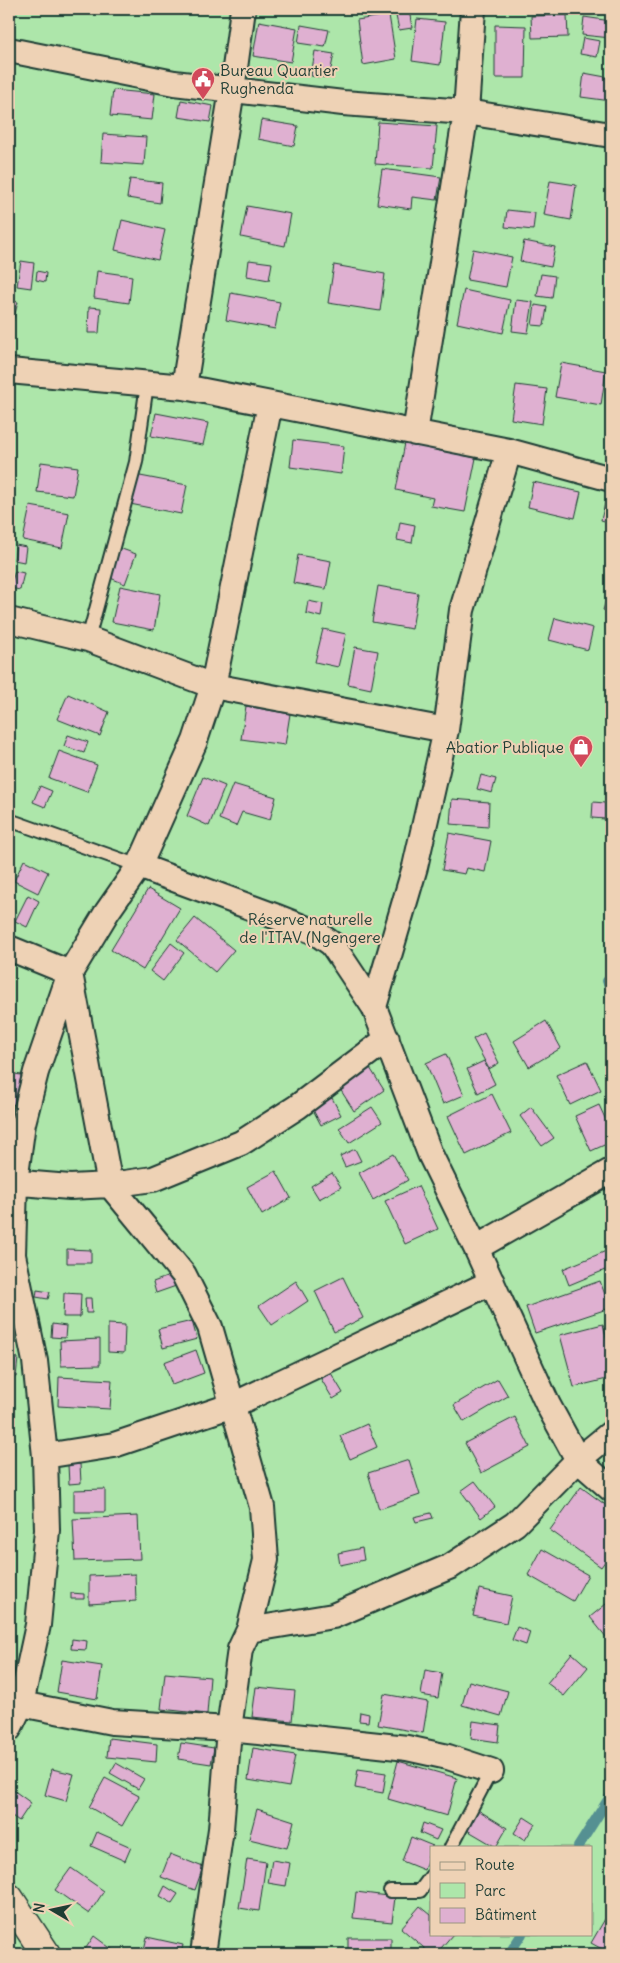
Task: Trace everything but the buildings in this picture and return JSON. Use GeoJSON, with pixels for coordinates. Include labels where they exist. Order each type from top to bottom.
{"type":"FeatureCollection","features":[{"type":"Feature","properties":{"kind":"street"},"geometry":{"type":"LineString","coordinates":[[184,387],[232,90],[243,9]]}},
{"type":"Feature","properties":{"kind":"street"},"geometry":{"type":"LineString","coordinates":[[416,433],[466,112],[473,9]]}},
{"type":"Feature","properties":{"kind":"street"},"geometry":{"type":"LineString","coordinates":[[9,50],[174,83],[342,103],[466,112],[611,136]]}},
{"type":"Feature","properties":{"kind":"street"},"geometry":{"type":"LineString","coordinates":[[9,371],[184,387],[509,451],[611,479]]}},
{"type":"Feature","properties":{"kind":"street"},"geometry":{"type":"LineString","coordinates":[[9,1730],[20,1704],[38,1625],[47,1530],[46,1456],[35,1361],[13,1255],[12,1182],[25,1115],[39,1063],[70,973],[107,912],[139,866],[195,741],[212,686],[270,404]]}},
{"type":"Feature","properties":{"kind":"street"},"geometry":{"type":"LineString","coordinates":[[374,1007],[415,868],[446,730],[462,610],[509,451]]}},
{"type":"Feature","properties":{"kind":"street"},"geometry":{"type":"LineString","coordinates":[[9,620],[88,638],[212,686],[446,730]]}},
{"type":"Feature","properties":{"kind":"street"},"geometry":{"type":"LineString","coordinates":[[139,866],[268,913],[315,932],[332,944],[374,1007],[430,1154],[492,1282],[548,1405],[578,1460],[611,1489]]}},
{"type":"Feature","properties":{"kind":"street"},"geometry":{"type":"LineString","coordinates":[[9,948],[70,973]]}},
{"type":"Feature","properties":{"kind":"street"},"geometry":{"type":"LineString","coordinates":[[70,973],[110,1185],[184,1276],[210,1327],[262,1507],[266,1560],[248,1630],[240,1649],[229,1729],[221,1829],[203,1954]]}},
{"type":"Feature","properties":{"kind":"street"},"geometry":{"type":"LineString","coordinates":[[12,1182],[70,1187],[110,1185],[153,1179],[241,1143],[297,1107],[387,1039]]}},
{"type":"Feature","properties":{"kind":"street"},"geometry":{"type":"LineString","coordinates":[[476,1248],[611,1171]]}},
{"type":"Feature","properties":{"kind":"street"},"geometry":{"type":"LineString","coordinates":[[46,1456],[114,1445],[233,1405],[492,1282]]}},
{"type":"Feature","properties":{"kind":"street"},"geometry":{"type":"LineString","coordinates":[[248,1630],[333,1616],[451,1566],[515,1524],[578,1460],[611,1434]]}},
{"type":"Feature","properties":{"kind":"street"},"geometry":{"type":"LineString","coordinates":[[20,1704],[112,1722],[229,1729],[407,1748],[448,1757],[491,1771]]}},
{"type":"Feature","properties":{"kind":"street"},"geometry":{"type":"LineString","coordinates":[[9,1898],[46,1954]]}},
{"type":"Feature","properties":{"kind":"lane"},"geometry":{"type":"LineString","coordinates":[[88,638],[136,462],[147,384]]}},
{"type":"Feature","properties":{"kind":"lane"},"geometry":{"type":"LineString","coordinates":[[9,820],[139,866]]}},
{"type":"Feature","properties":{"kind":"lane"},"geometry":{"type":"LineString","coordinates":[[452,1846],[491,1771]]}},
{"type":"Feature","properties":{"kind":"lane"},"geometry":{"type":"LineString","coordinates":[[390,1891],[420,1891],[430,1877]]}},
{"type":"Feature","properties":{"kind":"green space","name":"Réserve naturelle de l'ITAV (Ngengere"},"geometry":{"type":"Polygon","coordinates":[[[9,9],[611,9],[611,1954],[9,1954],[9,9]]]}},
{"type":"Feature","properties":{"kind":"waterway"},"geometry":{"type":"LineString","coordinates":[[607,981],[611,988]]}},
{"type":"Feature","properties":{"kind":"waterway"},"geometry":{"type":"LineString","coordinates":[[579,1846],[611,1795]]}},
{"type":"Feature","properties":{"kind":"waterway"},"geometry":{"type":"LineString","coordinates":[[509,1954],[521,1936]]}},
{"type":"Feature","properties":{"kind":"place","name":"Bureau Quartier Rughenda"},"geometry":{"type":"Point","coordinates":[203,100]}},
{"type":"Feature","properties":{"kind":"place","name":"Abatior Publique"},"geometry":{"type":"Point","coordinates":[581,768]}}]}
